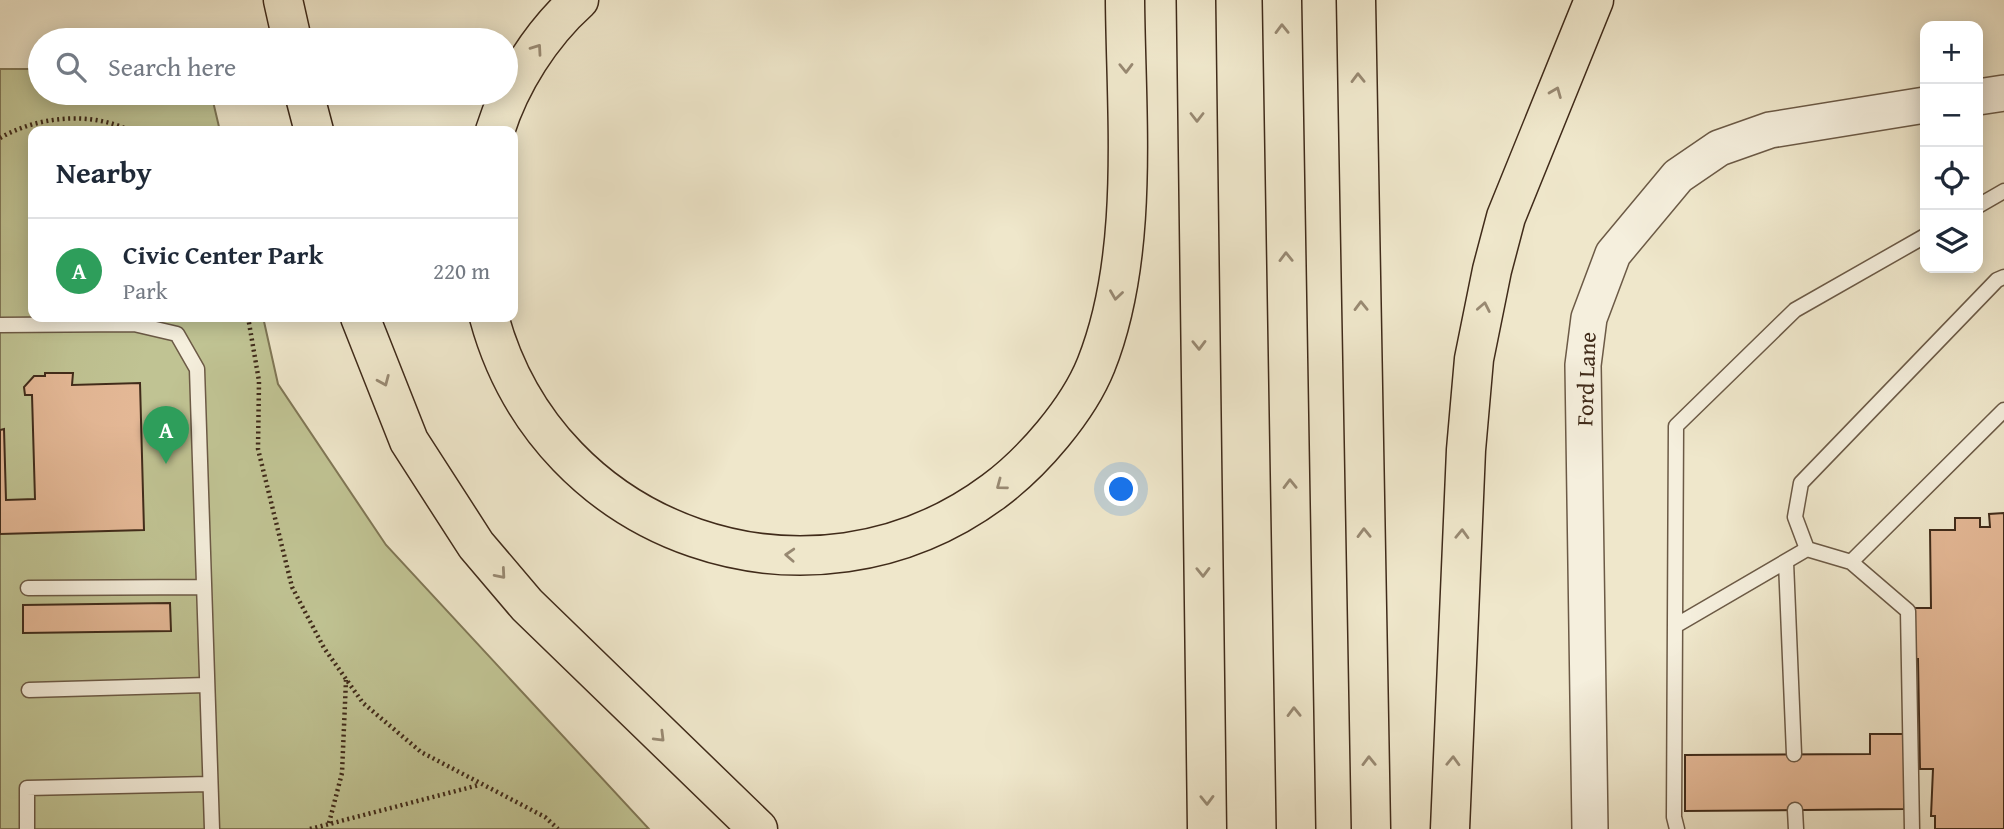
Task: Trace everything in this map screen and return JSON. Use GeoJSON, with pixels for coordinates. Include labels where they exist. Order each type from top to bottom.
{"type":"FeatureCollection","features":[{"type":"Feature","properties":{"kind":"highway"},"geometry":{"type":"LineString","coordinates":[[283,0],[289,28]]}},
{"type":"Feature","properties":{"kind":"highway"},"geometry":{"type":"LineString","coordinates":[[518,79],[537,47],[579,0]]}},
{"type":"Feature","properties":{"kind":"highway"},"geometry":{"type":"LineString","coordinates":[[491,322],[505,363],[519,392],[556,444],[602,488],[656,522],[706,542],[758,554],[811,556],[864,550],[915,536],[945,522],[973,507],[1016,475],[1052,436],[1095,367],[1114,309],[1123,248],[1127,151],[1125,0]]}},
{"type":"Feature","properties":{"kind":"highway"},"geometry":{"type":"LineString","coordinates":[[1196,0],[1207,829]]}},
{"type":"Feature","properties":{"kind":"highway"},"geometry":{"type":"LineString","coordinates":[[1282,0],[1296,829]]}},
{"type":"Feature","properties":{"kind":"highway"},"geometry":{"type":"LineString","coordinates":[[1356,0],[1371,829]]}},
{"type":"Feature","properties":{"kind":"highway"},"geometry":{"type":"LineString","coordinates":[[1450,829],[1466,450],[1474,359],[1506,217],[1594,0]]}},
{"type":"Feature","properties":{"kind":"highway"},"geometry":{"type":"LineString","coordinates":[[307,105],[313,126]]}},
{"type":"Feature","properties":{"kind":"highway"},"geometry":{"type":"LineString","coordinates":[[497,126],[505,105]]}},
{"type":"Feature","properties":{"kind":"highway"},"geometry":{"type":"LineString","coordinates":[[362,322],[409,441],[476,545],[527,605],[758,829]]}},
{"type":"Feature","properties":{"kind":"street"},"geometry":{"type":"LineString","coordinates":[[1983,96],[2004,93]]}},
{"type":"Feature","properties":{"kind":"street","name":"Ford Lane"},"geometry":{"type":"LineString","coordinates":[[1590,829],[1583,365],[1589,318],[1613,254],[1678,176],[1719,148],[1770,130],[1920,106]]}},
{"type":"Feature","properties":{"kind":"lane"},"geometry":{"type":"LineString","coordinates":[[1983,203],[2004,191]]}},
{"type":"Feature","properties":{"kind":"lane"},"geometry":{"type":"LineString","coordinates":[[1677,829],[1674,817],[1676,426],[1795,310],[1920,239]]}},
{"type":"Feature","properties":{"kind":"lane"},"geometry":{"type":"LineString","coordinates":[[1807,549],[1794,517],[1801,483],[1997,279],[2004,277]]}},
{"type":"Feature","properties":{"kind":"lane"},"geometry":{"type":"LineString","coordinates":[[0,325],[134,324],[177,334],[197,369],[212,829]]}},
{"type":"Feature","properties":{"kind":"lane"},"geometry":{"type":"LineString","coordinates":[[1851,562],[2004,410]]}},
{"type":"Feature","properties":{"kind":"lane"},"geometry":{"type":"LineString","coordinates":[[1675,626],[1807,549],[1851,562],[1908,611],[1912,829]]}},
{"type":"Feature","properties":{"kind":"lane"},"geometry":{"type":"LineString","coordinates":[[1786,562],[1794,754]]}},
{"type":"Feature","properties":{"kind":"lane"},"geometry":{"type":"LineString","coordinates":[[28,588],[204,587]]}},
{"type":"Feature","properties":{"kind":"lane"},"geometry":{"type":"LineString","coordinates":[[29,690],[207,685]]}},
{"type":"Feature","properties":{"kind":"lane"},"geometry":{"type":"LineString","coordinates":[[27,829],[27,788],[210,784]]}},
{"type":"Feature","properties":{"kind":"lane"},"geometry":{"type":"LineString","coordinates":[[1795,810],[1796,829]]}},
{"type":"Feature","properties":{"kind":"path"},"geometry":{"type":"LineString","coordinates":[[0,138],[33,122],[90,120],[112,126]]}},
{"type":"Feature","properties":{"kind":"path"},"geometry":{"type":"LineString","coordinates":[[249,322],[259,381],[258,449],[292,587],[324,648],[363,703],[421,752],[545,817],[558,829]]}},
{"type":"Feature","properties":{"kind":"path"},"geometry":{"type":"LineString","coordinates":[[328,824],[342,773],[346,680]]}},
{"type":"Feature","properties":{"kind":"path"},"geometry":{"type":"LineString","coordinates":[[310,829],[480,785]]}},
{"type":"Feature","properties":{"kind":"green space"},"geometry":{"type":"Polygon","coordinates":[[[0,69],[28,69],[28,105],[214,105],[219,126],[28,126],[28,322],[264,322],[278,384],[386,545],[649,829],[0,829],[0,69]]]}},
{"type":"Feature","properties":{"kind":"building"},"geometry":{"type":"Polygon","coordinates":[[[45,373],[73,373],[72,385],[140,383],[144,530],[0,534],[0,430],[4,429],[6,500],[35,499],[32,395],[25,395],[24,387],[34,376],[45,376],[45,373]]]}},
{"type":"Feature","properties":{"kind":"building"},"geometry":{"type":"Polygon","coordinates":[[[2004,513],[2004,829],[1935,829],[1935,816],[1931,816],[1933,769],[1920,769],[1914,608],[1931,608],[1930,530],[1955,530],[1955,518],[1980,518],[1980,527],[1990,527],[1989,514],[2004,513]]]}},
{"type":"Feature","properties":{"kind":"building"},"geometry":{"type":"Polygon","coordinates":[[[170,603],[171,631],[23,633],[23,605],[170,603]]]}},
{"type":"Feature","properties":{"kind":"building"},"geometry":{"type":"Polygon","coordinates":[[[1870,734],[1904,734],[1904,809],[1685,811],[1685,755],[1870,754],[1870,734]]]}},
{"type":"Feature","properties":{"kind":"place","name":"Civic Center Park"},"geometry":{"type":"Point","coordinates":[166,464]}}]}
